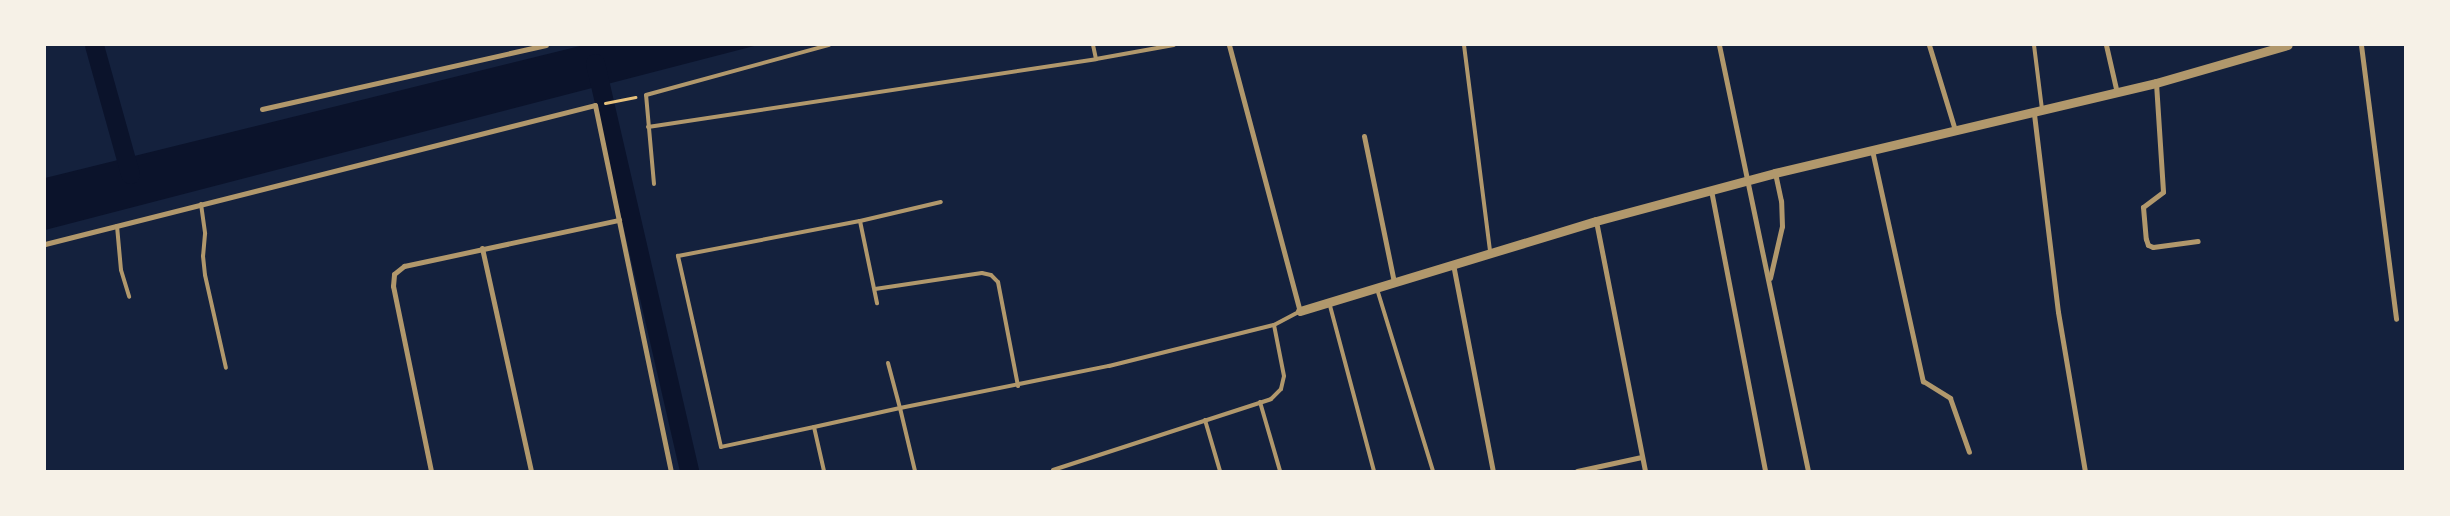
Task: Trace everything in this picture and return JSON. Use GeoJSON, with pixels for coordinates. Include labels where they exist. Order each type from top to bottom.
{"type":"FeatureCollection","features":[{"type":"Feature","properties":{"kind":"street"},"geometry":{"type":"LineString","coordinates":[[516,45],[519,52]]}},
{"type":"Feature","properties":{"kind":"street"},"geometry":{"type":"LineString","coordinates":[[262,109],[546,45]]}},
{"type":"Feature","properties":{"kind":"street"},"geometry":{"type":"LineString","coordinates":[[1229,45],[1300,311],[1596,220],[1775,173],[1955,130],[2038,113],[2156,83],[2288,45]]}},
{"type":"Feature","properties":{"kind":"street"},"geometry":{"type":"LineString","coordinates":[[1719,45],[1750,180],[1808,471]]}},
{"type":"Feature","properties":{"kind":"street"},"geometry":{"type":"LineString","coordinates":[[1929,45],[1955,130]]}},
{"type":"Feature","properties":{"kind":"street"},"geometry":{"type":"LineString","coordinates":[[2106,45],[2117,93]]}},
{"type":"Feature","properties":{"kind":"street"},"geometry":{"type":"LineString","coordinates":[[2361,45],[2396,319]]}},
{"type":"Feature","properties":{"kind":"street"},"geometry":{"type":"LineString","coordinates":[[2156,83],[2163,192],[2144,207],[2146,240],[2148,245],[2153,247],[2198,241]]}},
{"type":"Feature","properties":{"kind":"street"},"geometry":{"type":"LineString","coordinates":[[45,244],[595,105],[671,471]]}},
{"type":"Feature","properties":{"kind":"street"},"geometry":{"type":"LineString","coordinates":[[2038,113],[2058,312],[2085,471]]}},
{"type":"Feature","properties":{"kind":"street"},"geometry":{"type":"LineString","coordinates":[[1364,136],[1394,282]]}},
{"type":"Feature","properties":{"kind":"street"},"geometry":{"type":"LineString","coordinates":[[1872,150],[1922,381],[1950,398],[1970,452]]}},
{"type":"Feature","properties":{"kind":"street"},"geometry":{"type":"LineString","coordinates":[[1769,280],[1782,226],[1782,201],[1775,173]]}},
{"type":"Feature","properties":{"kind":"street"},"geometry":{"type":"LineString","coordinates":[[1711,190],[1765,471]]}},
{"type":"Feature","properties":{"kind":"street"},"geometry":{"type":"LineString","coordinates":[[431,471],[393,286],[394,274],[404,266],[619,220]]}},
{"type":"Feature","properties":{"kind":"street"},"geometry":{"type":"LineString","coordinates":[[1596,220],[1645,471]]}},
{"type":"Feature","properties":{"kind":"street"},"geometry":{"type":"LineString","coordinates":[[482,248],[531,471]]}},
{"type":"Feature","properties":{"kind":"street"},"geometry":{"type":"LineString","coordinates":[[1453,264],[1493,471]]}},
{"type":"Feature","properties":{"kind":"street"},"geometry":{"type":"LineString","coordinates":[[1577,471],[1642,456]]}},
{"type":"Feature","properties":{"kind":"lane"},"geometry":{"type":"LineString","coordinates":[[654,184],[646,94],[829,45]]}},
{"type":"Feature","properties":{"kind":"lane"},"geometry":{"type":"LineString","coordinates":[[1093,45],[1096,60]]}},
{"type":"Feature","properties":{"kind":"lane"},"geometry":{"type":"LineString","coordinates":[[648,127],[1096,60],[1174,45]]}},
{"type":"Feature","properties":{"kind":"lane"},"geometry":{"type":"LineString","coordinates":[[1464,45],[1490,252]]}},
{"type":"Feature","properties":{"kind":"lane"},"geometry":{"type":"LineString","coordinates":[[2034,45],[2038,113]]}},
{"type":"Feature","properties":{"kind":"lane"},"geometry":{"type":"LineString","coordinates":[[941,202],[860,221],[678,256],[722,447],[900,408],[1018,386],[1274,325],[1300,311]]}},
{"type":"Feature","properties":{"kind":"lane"},"geometry":{"type":"LineString","coordinates":[[200,204],[205,234],[203,256],[206,276],[226,368]]}},
{"type":"Feature","properties":{"kind":"lane"},"geometry":{"type":"LineString","coordinates":[[860,221],[877,303]]}},
{"type":"Feature","properties":{"kind":"lane"},"geometry":{"type":"LineString","coordinates":[[117,226],[120,270],[129,297]]}},
{"type":"Feature","properties":{"kind":"lane"},"geometry":{"type":"LineString","coordinates":[[875,289],[982,273],[991,275],[998,282],[1018,386]]}},
{"type":"Feature","properties":{"kind":"lane"},"geometry":{"type":"LineString","coordinates":[[1377,287],[1433,471]]}},
{"type":"Feature","properties":{"kind":"lane"},"geometry":{"type":"LineString","coordinates":[[1329,302],[1374,471]]}},
{"type":"Feature","properties":{"kind":"lane"},"geometry":{"type":"LineString","coordinates":[[1053,470],[1271,399],[1282,389],[1284,376],[1274,325]]}},
{"type":"Feature","properties":{"kind":"lane"},"geometry":{"type":"LineString","coordinates":[[888,363],[915,471]]}},
{"type":"Feature","properties":{"kind":"lane"},"geometry":{"type":"LineString","coordinates":[[1260,402],[1280,471]]}},
{"type":"Feature","properties":{"kind":"lane"},"geometry":{"type":"LineString","coordinates":[[1205,420],[1220,471]]}},
{"type":"Feature","properties":{"kind":"lane"},"geometry":{"type":"LineString","coordinates":[[814,427],[824,471]]}},
{"type":"Feature","properties":{"kind":"path"},"geometry":{"type":"LineString","coordinates":[[595,105],[646,94]]}},
{"type":"Feature","properties":{"kind":"water"},"geometry":{"type":"Polygon","coordinates":[[[584,45],[758,45],[45,230],[45,178],[584,45]]]}},
{"type":"Feature","properties":{"kind":"waterway"},"geometry":{"type":"LineString","coordinates":[[94,45],[130,174]]}},
{"type":"Feature","properties":{"kind":"waterway"},"geometry":{"type":"LineString","coordinates":[[595,63],[689,471]]}}]}
